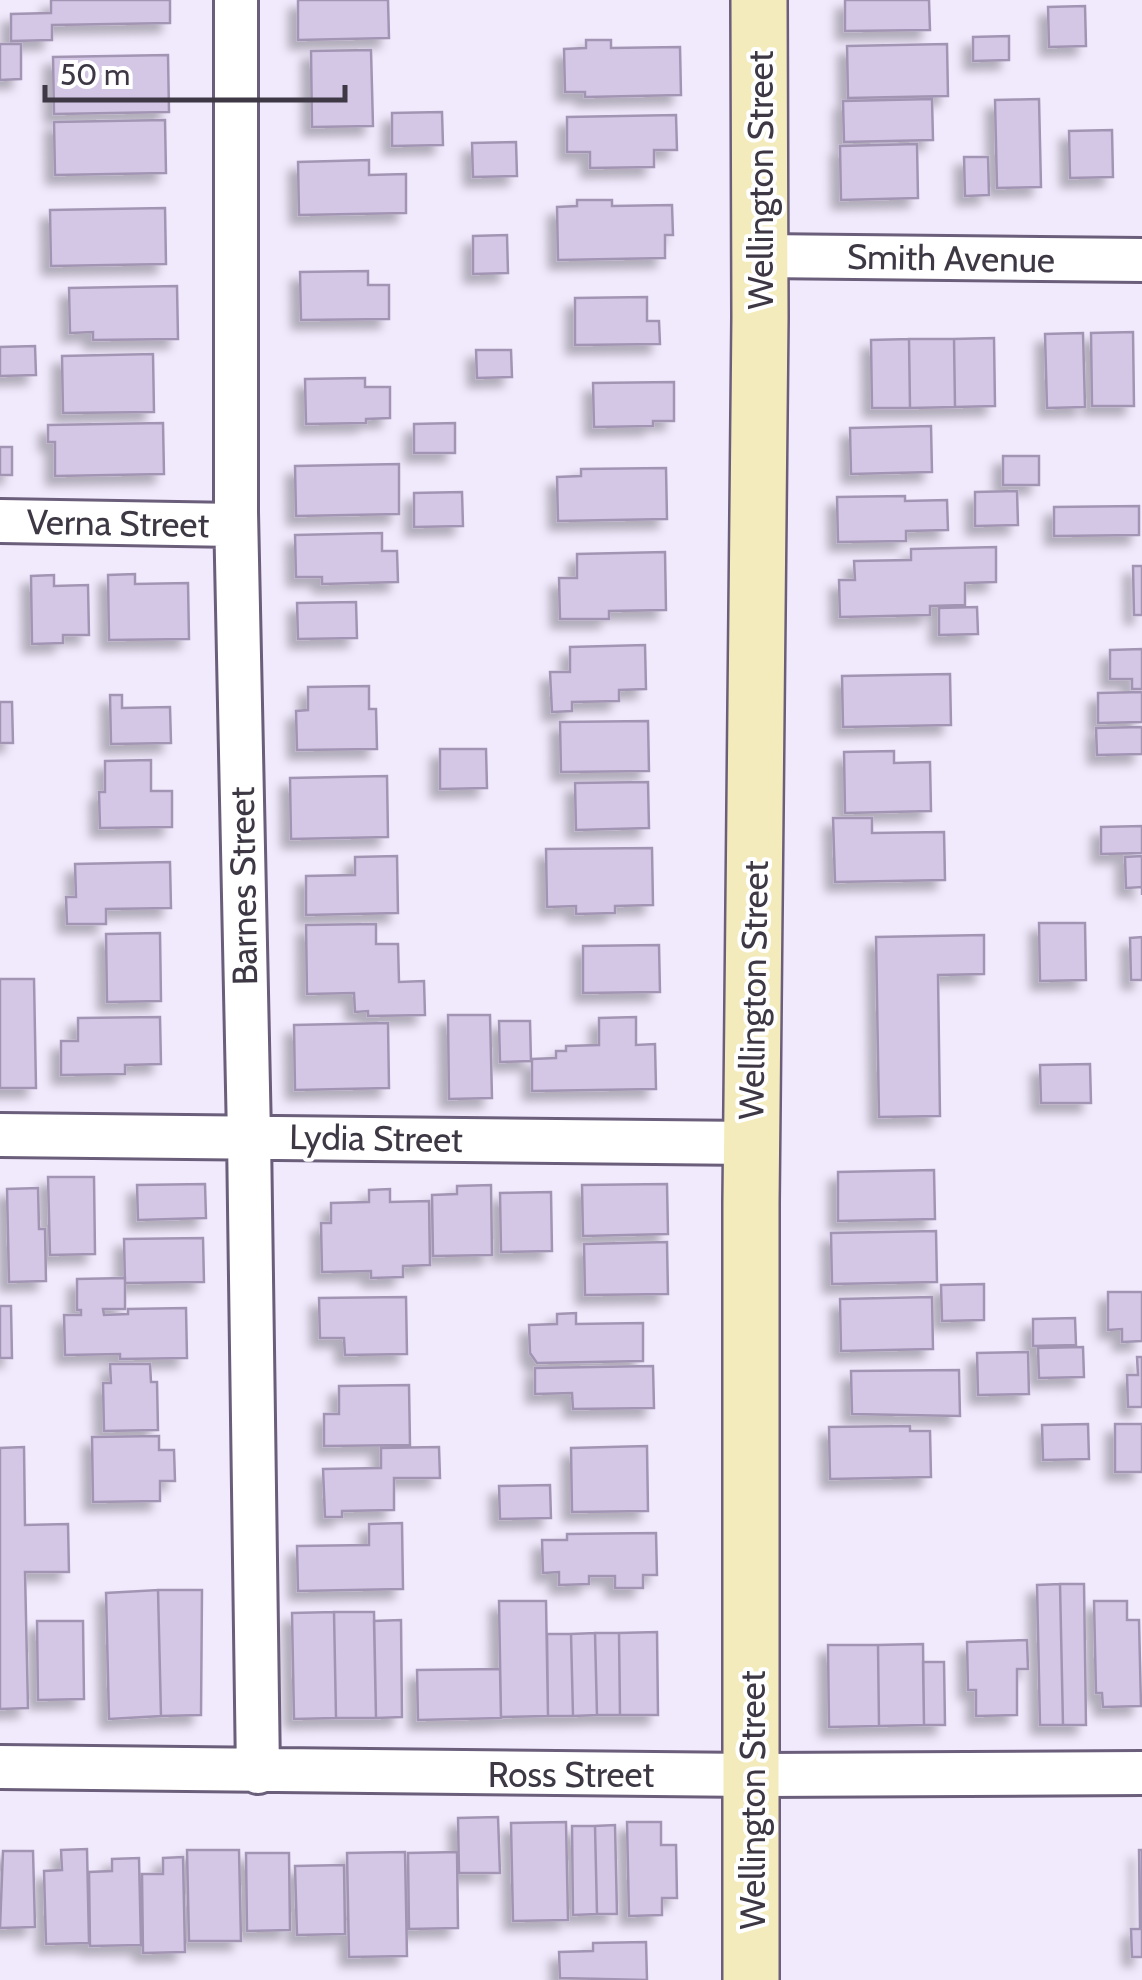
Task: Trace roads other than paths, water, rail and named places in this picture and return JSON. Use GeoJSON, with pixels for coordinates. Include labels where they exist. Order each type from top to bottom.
{"type":"FeatureCollection","features":[{"type":"Feature","properties":{"kind":"street","name":"Barnes Street"},"geometry":{"type":"LineString","coordinates":[[236,0],[236,525],[258,1772]]}},
{"type":"Feature","properties":{"kind":"street","name":"Wellington Street"},"geometry":{"type":"LineString","coordinates":[[751,1980],[759,0]]}},
{"type":"Feature","properties":{"kind":"street","name":"Smith Avenue"},"geometry":{"type":"LineString","coordinates":[[760,256],[1142,260]]}},
{"type":"Feature","properties":{"kind":"street","name":"Verna Street"},"geometry":{"type":"LineString","coordinates":[[0,522],[236,525]]}},
{"type":"Feature","properties":{"kind":"street","name":"Lydia Street"},"geometry":{"type":"LineString","coordinates":[[0,1134],[752,1144]]}},
{"type":"Feature","properties":{"kind":"street","name":"Ross Street"},"geometry":{"type":"LineString","coordinates":[[0,1768],[752,1775],[1142,1773]]}}]}
